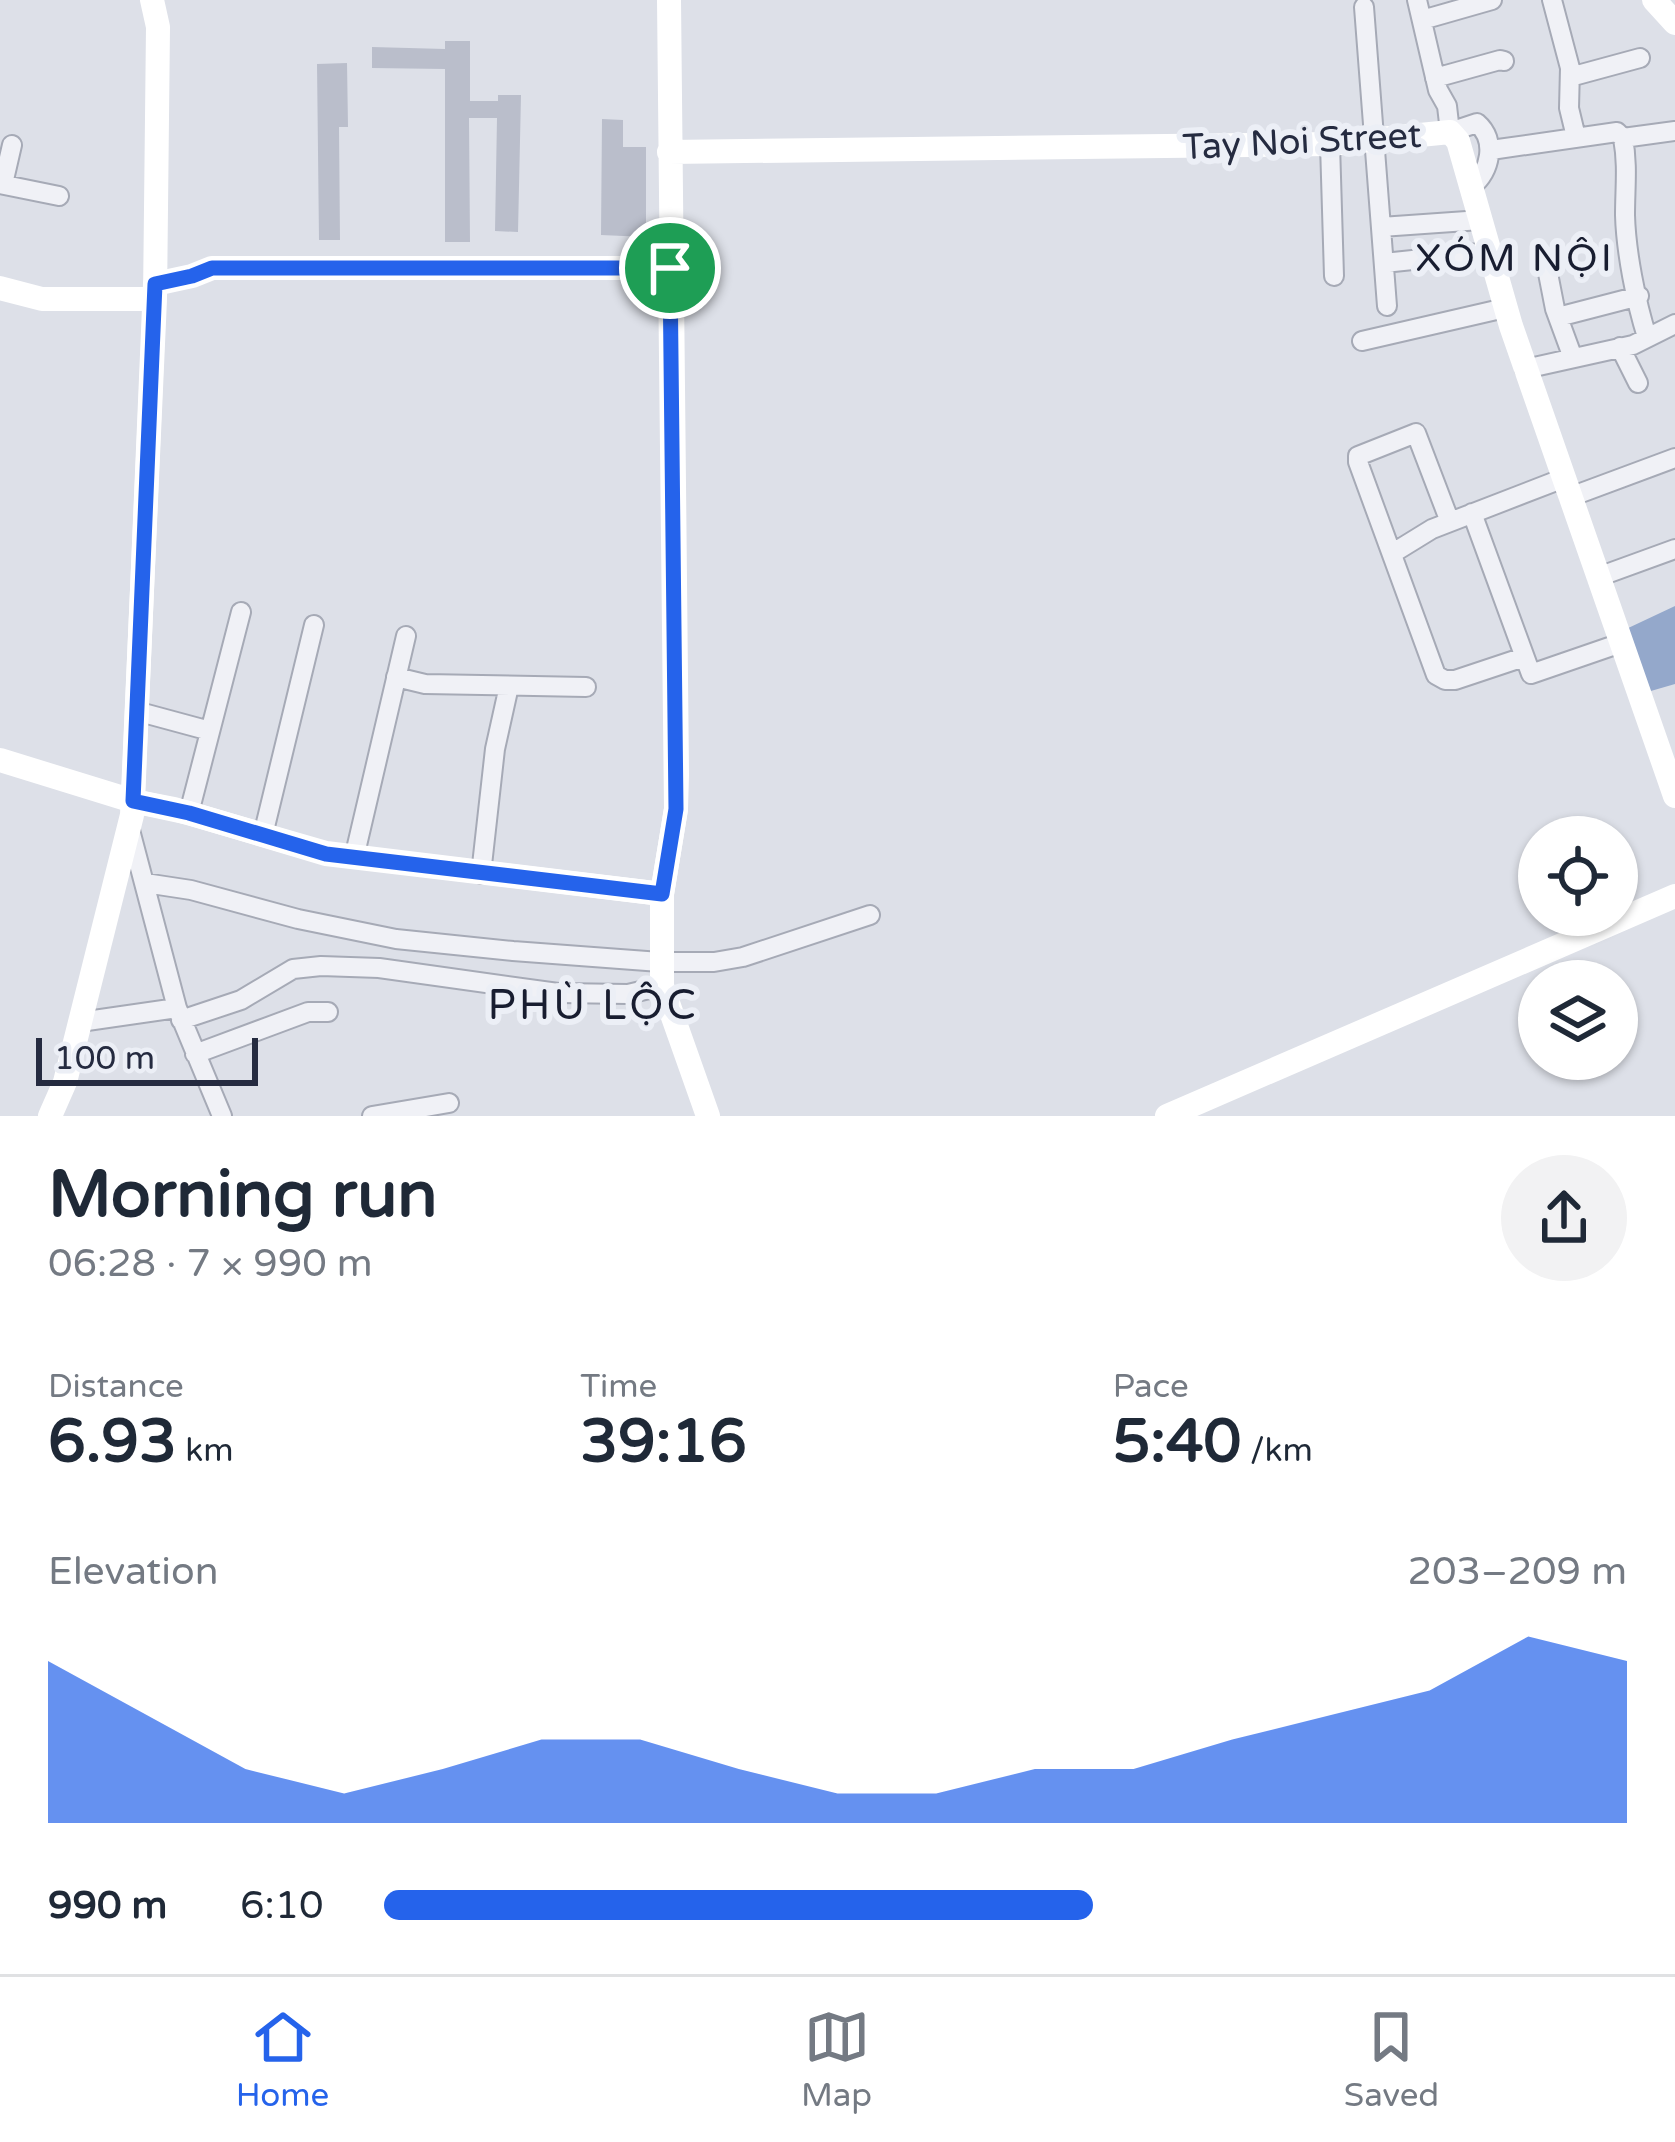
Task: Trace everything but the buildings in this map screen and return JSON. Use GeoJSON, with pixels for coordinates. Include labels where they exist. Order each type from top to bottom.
{"type":"FeatureCollection","features":[{"type":"Feature","properties":{"kind":"street"},"geometry":{"type":"LineString","coordinates":[[50,1116],[65,1082],[131,813],[155,292],[158,27],[152,0]]}},
{"type":"Feature","properties":{"kind":"street"},"geometry":{"type":"LineString","coordinates":[[668,0],[676,809],[662,894],[661,974],[708,1116]]}},
{"type":"Feature","properties":{"kind":"street"},"geometry":{"type":"LineString","coordinates":[[1472,187],[1483,178],[1491,150],[1483,126],[1477,123],[1450,132],[1420,10],[1492,0]]}},
{"type":"Feature","properties":{"kind":"street"},"geometry":{"type":"LineString","coordinates":[[1552,0],[1570,77],[1568,108],[1576,137]]}},
{"type":"Feature","properties":{"kind":"street"},"geometry":{"type":"LineString","coordinates":[[1654,0],[1675,23]]}},
{"type":"Feature","properties":{"kind":"street"},"geometry":{"type":"LineString","coordinates":[[1364,8],[1387,305]]}},
{"type":"Feature","properties":{"kind":"street"},"geometry":{"type":"LineString","coordinates":[[1570,77],[1640,58]]}},
{"type":"Feature","properties":{"kind":"street"},"geometry":{"type":"LineString","coordinates":[[1435,78],[1504,62]]}},
{"type":"Feature","properties":{"kind":"street"},"geometry":{"type":"LineString","coordinates":[[1623,138],[1675,130]]}},
{"type":"Feature","properties":{"kind":"street","name":"Tay Noi Street"},"geometry":{"type":"LineString","coordinates":[[669,152],[1330,144],[1450,132],[1458,141],[1505,308],[1675,796]]}},
{"type":"Feature","properties":{"kind":"street"},"geometry":{"type":"LineString","coordinates":[[1491,150],[1617,132],[1623,138],[1628,162],[1625,218],[1647,338]]}},
{"type":"Feature","properties":{"kind":"street"},"geometry":{"type":"LineString","coordinates":[[1330,144],[1334,276]]}},
{"type":"Feature","properties":{"kind":"street"},"geometry":{"type":"LineString","coordinates":[[11,145],[2,184],[59,196]]}},
{"type":"Feature","properties":{"kind":"street"},"geometry":{"type":"LineString","coordinates":[[1381,227],[1480,220]]}},
{"type":"Feature","properties":{"kind":"street"},"geometry":{"type":"LineString","coordinates":[[1384,262],[1490,252]]}},
{"type":"Feature","properties":{"kind":"street"},"geometry":{"type":"LineString","coordinates":[[1546,263],[1573,358]]}},
{"type":"Feature","properties":{"kind":"street"},"geometry":{"type":"LineString","coordinates":[[0,288],[42,299],[155,292],[212,268],[670,268]]}},
{"type":"Feature","properties":{"kind":"street"},"geometry":{"type":"LineString","coordinates":[[1558,317],[1639,296]]}},
{"type":"Feature","properties":{"kind":"street"},"geometry":{"type":"LineString","coordinates":[[1362,341],[1505,308]]}},
{"type":"Feature","properties":{"kind":"street"},"geometry":{"type":"LineString","coordinates":[[1526,369],[1621,347],[1675,324]]}},
{"type":"Feature","properties":{"kind":"street"},"geometry":{"type":"LineString","coordinates":[[1621,347],[1638,383]]}},
{"type":"Feature","properties":{"kind":"street"},"geometry":{"type":"LineString","coordinates":[[1450,522],[1416,434],[1362,453],[1358,462],[1436,675],[1455,680],[1524,657]]}},
{"type":"Feature","properties":{"kind":"street"},"geometry":{"type":"LineString","coordinates":[[1393,553],[1432,529],[1472,513],[1675,458]]}},
{"type":"Feature","properties":{"kind":"street"},"geometry":{"type":"LineString","coordinates":[[1472,513],[1531,674],[1621,643]]}},
{"type":"Feature","properties":{"kind":"street"},"geometry":{"type":"LineString","coordinates":[[1598,577],[1675,549]]}},
{"type":"Feature","properties":{"kind":"street"},"geometry":{"type":"LineString","coordinates":[[189,813],[241,612]]}},
{"type":"Feature","properties":{"kind":"street"},"geometry":{"type":"LineString","coordinates":[[263,836],[314,625]]}},
{"type":"Feature","properties":{"kind":"street"},"geometry":{"type":"LineString","coordinates":[[354,858],[406,636]]}},
{"type":"Feature","properties":{"kind":"street"},"geometry":{"type":"LineString","coordinates":[[396,677],[424,684],[586,687]]}},
{"type":"Feature","properties":{"kind":"street"},"geometry":{"type":"LineString","coordinates":[[481,874],[495,749],[508,686]]}},
{"type":"Feature","properties":{"kind":"street"},"geometry":{"type":"LineString","coordinates":[[136,711],[210,730]]}},
{"type":"Feature","properties":{"kind":"street"},"geometry":{"type":"LineString","coordinates":[[0,760],[131,813],[189,813],[326,854],[662,894]]}},
{"type":"Feature","properties":{"kind":"street"},"geometry":{"type":"LineString","coordinates":[[131,813],[179,1014],[222,1116]]}},
{"type":"Feature","properties":{"kind":"street"},"geometry":{"type":"LineString","coordinates":[[145,883],[396,939],[661,974]]}},
{"type":"Feature","properties":{"kind":"street"},"geometry":{"type":"LineString","coordinates":[[1167,1116],[1675,896]]}},
{"type":"Feature","properties":{"kind":"street"},"geometry":{"type":"LineString","coordinates":[[80,1022],[179,1014],[241,1000],[293,968],[321,966],[379,968],[558,994],[628,994],[661,974],[743,957],[870,914]]}},
{"type":"Feature","properties":{"kind":"street"},"geometry":{"type":"LineString","coordinates":[[195,1054],[308,1012],[328,1012]]}},
{"type":"Feature","properties":{"kind":"street"},"geometry":{"type":"LineString","coordinates":[[372,1116],[449,1103]]}},
{"type":"Feature","properties":{"kind":"water"},"geometry":{"type":"Polygon","coordinates":[[[1675,606],[1675,684],[1644,693],[1624,630],[1675,606]]]}},
{"type":"Feature","properties":{"kind":"district","name":"XÓM NỘI"},"geometry":{"type":"Point","coordinates":[1515,257]}},
{"type":"Feature","properties":{"kind":"district","name":"PHÙ LỘC"},"geometry":{"type":"Point","coordinates":[593,1004]}},
{"type":"Feature","properties":{"kind":"route"},"geometry":{"type":"LineString","coordinates":[[212,268],[670,268],[676,809],[662,894],[326,854],[133,801],[155,284],[212,268]]}}]}
